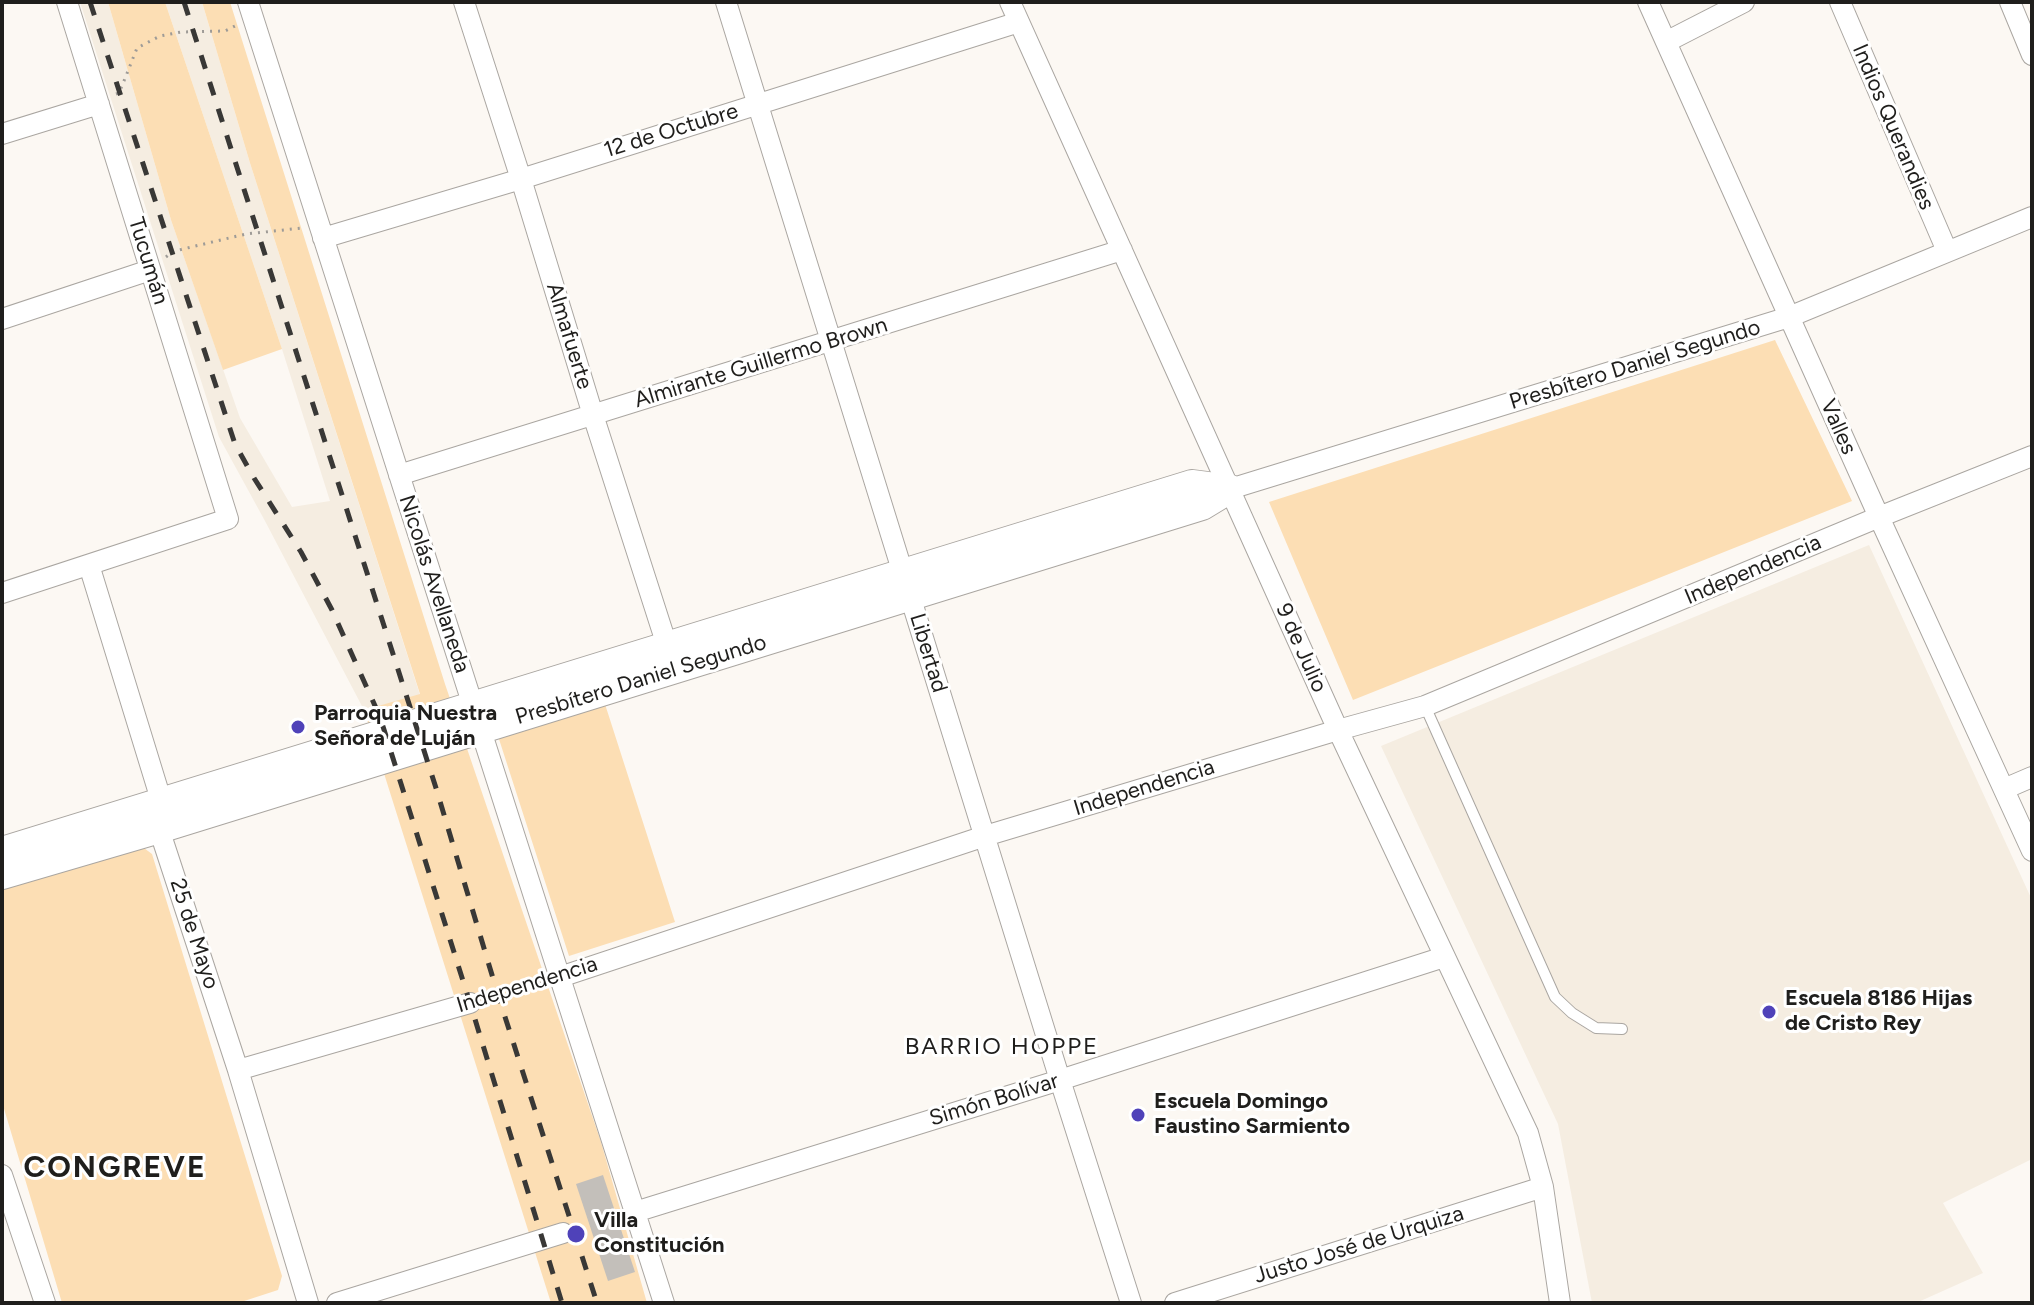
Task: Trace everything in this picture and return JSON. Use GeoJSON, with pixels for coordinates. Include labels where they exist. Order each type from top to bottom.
{"type":"FeatureCollection","features":[{"type":"Feature","properties":{"kind":"main road","name":"Presbítero Daniel Segundo"},"geometry":{"type":"LineString","coordinates":[[2,875],[161,816],[907,585],[1202,506],[1230,489]]}},
{"type":"Feature","properties":{"kind":"main road","name":"Presbítero Daniel Segundo"},"geometry":{"type":"LineString","coordinates":[[2,851],[161,816]]}},
{"type":"Feature","properties":{"kind":"street","name":"Tucumán"},"geometry":{"type":"LineString","coordinates":[[67,2],[228,519],[89,565]]}},
{"type":"Feature","properties":{"kind":"street","name":"Almafuerte"},"geometry":{"type":"LineString","coordinates":[[464,2],[671,658]]}},
{"type":"Feature","properties":{"kind":"street","name":"Libertad"},"geometry":{"type":"LineString","coordinates":[[726,2],[1131,1303]]}},
{"type":"Feature","properties":{"kind":"street","name":"9 de Julio"},"geometry":{"type":"LineString","coordinates":[[1010,2],[1338,730],[1528,1133],[1543,1187],[1560,1303]]}},
{"type":"Feature","properties":{"kind":"street","name":"Valles"},"geometry":{"type":"LineString","coordinates":[[1648,2],[2032,851]]}},
{"type":"Feature","properties":{"kind":"street"},"geometry":{"type":"LineString","coordinates":[[1666,42],[1744,2]]}},
{"type":"Feature","properties":{"kind":"street","name":"Indios Querandies"},"geometry":{"type":"LineString","coordinates":[[1840,2],[1947,251]]}},
{"type":"Feature","properties":{"kind":"street"},"geometry":{"type":"LineString","coordinates":[[2010,2],[2032,55]]}},
{"type":"Feature","properties":{"kind":"street","name":"Nicolás Avellaneda"},"geometry":{"type":"LineString","coordinates":[[250,10],[664,1303]]}},
{"type":"Feature","properties":{"kind":"street","name":"12 de Octubre"},"geometry":{"type":"LineString","coordinates":[[321,232],[521,179],[1019,22]]}},
{"type":"Feature","properties":{"kind":"street"},"geometry":{"type":"LineString","coordinates":[[2,134],[99,104]]}},
{"type":"Feature","properties":{"kind":"street","name":"Presbítero Daniel Segundo"},"geometry":{"type":"LineString","coordinates":[[1230,489],[1789,317],[2032,217]]}},
{"type":"Feature","properties":{"kind":"street","name":"Almirante Guillermo Brown"},"geometry":{"type":"LineString","coordinates":[[399,475],[1122,250]]}},
{"type":"Feature","properties":{"kind":"street"},"geometry":{"type":"LineString","coordinates":[[2,319],[150,270]]}},
{"type":"Feature","properties":{"kind":"street","name":"Independencia"},"geometry":{"type":"LineString","coordinates":[[560,977],[985,836],[1425,706],[2032,456]]}},
{"type":"Feature","properties":{"kind":"street"},"geometry":{"type":"LineString","coordinates":[[2,593],[89,565]]}},
{"type":"Feature","properties":{"kind":"street","name":"25 de Mayo"},"geometry":{"type":"LineString","coordinates":[[89,565],[308,1303]]}},
{"type":"Feature","properties":{"kind":"street"},"geometry":{"type":"LineString","coordinates":[[2004,789],[2032,777]]}},
{"type":"Feature","properties":{"kind":"street","name":"Simón Bolívar"},"geometry":{"type":"LineString","coordinates":[[635,1212],[1444,957]]}},
{"type":"Feature","properties":{"kind":"street","name":"Independencia"},"geometry":{"type":"LineString","coordinates":[[238,1070],[470,1003]]}},
{"type":"Feature","properties":{"kind":"street"},"geometry":{"type":"LineString","coordinates":[[2,1175],[45,1303]]}},
{"type":"Feature","properties":{"kind":"street","name":"Justo José de Urquiza"},"geometry":{"type":"LineString","coordinates":[[1175,1303],[1543,1187]]}},
{"type":"Feature","properties":{"kind":"street"},"geometry":{"type":"LineString","coordinates":[[337,1303],[563,1233]]}},
{"type":"Feature","properties":{"kind":"lane"},"geometry":{"type":"LineString","coordinates":[[1425,706],[1555,997],[1572,1013],[1596,1028],[1622,1029]]}},
{"type":"Feature","properties":{"kind":"path"},"geometry":{"type":"LineString","coordinates":[[99,104],[119,93],[137,48],[160,36],[225,31],[250,10]]}},
{"type":"Feature","properties":{"kind":"path"},"geometry":{"type":"LineString","coordinates":[[150,270],[172,252],[257,232],[321,232]]}},
{"type":"Feature","properties":{"kind":"path","name":"Independencia"},"geometry":{"type":"LineString","coordinates":[[470,1003],[560,977]]}},
{"type":"Feature","properties":{"kind":"shaded area"},"geometry":{"type":"Polygon","coordinates":[[[80,2],[108,2],[171,220],[240,418],[292,507],[330,501],[165,2],[202,2],[250,163],[420,695],[364,710],[219,437],[80,2]]]}},
{"type":"Feature","properties":{"kind":"shaded area"},"geometry":{"type":"Polygon","coordinates":[[[108,2],[165,2],[282,349],[223,370],[171,220],[108,2]]]}},
{"type":"Feature","properties":{"kind":"shaded area"},"geometry":{"type":"Polygon","coordinates":[[[202,2],[230,2],[445,684],[601,1142],[647,1303],[551,1303],[364,710],[420,694],[250,163],[202,2]]]}},
{"type":"Feature","properties":{"kind":"shaded area"},"geometry":{"type":"Polygon","coordinates":[[[1775,340],[1852,501],[1353,700],[1269,502],[1775,340]]]}},
{"type":"Feature","properties":{"kind":"shaded area","name":"Escuela 8186 Hijas de Cristo Rey"},"geometry":{"type":"Polygon","coordinates":[[[1869,545],[2032,900],[2032,1159],[1943,1203],[1983,1273],[1916,1303],[1592,1303],[1558,1124],[1381,746],[1869,545]]]}},
{"type":"Feature","properties":{"kind":"shaded area"},"geometry":{"type":"Polygon","coordinates":[[[604,701],[675,922],[569,956],[498,736],[604,701]]]}},
{"type":"Feature","properties":{"kind":"shaded area"},"geometry":{"type":"Polygon","coordinates":[[[140,845],[152,854],[282,1276],[278,1290],[238,1303],[62,1303],[2,1102],[2,888],[140,845]]]}},
{"type":"Feature","properties":{"kind":"building"},"geometry":{"type":"Polygon","coordinates":[[[603,1175],[635,1272],[608,1281],[576,1184],[603,1175]]]}},
{"type":"Feature","properties":{"kind":"railway"},"geometry":{"type":"LineString","coordinates":[[90,2],[235,444],[301,552],[332,610],[380,717],[562,1303]]}},
{"type":"Feature","properties":{"kind":"railway"},"geometry":{"type":"LineString","coordinates":[[184,2],[597,1303]]}},
{"type":"Feature","properties":{"kind":"place","name":"Parroquia Nuestra Señora de Luján"},"geometry":{"type":"Point","coordinates":[298,727]}},
{"type":"Feature","properties":{"kind":"place","name":"Escuela 8186 Hijas de Cristo Rey"},"geometry":{"type":"Point","coordinates":[1769,1012]}},
{"type":"Feature","properties":{"kind":"place","name":"Escuela Domingo Faustino Sarmiento"},"geometry":{"type":"Point","coordinates":[1138,1115]}},
{"type":"Feature","properties":{"kind":"place","name":"Villa Constitución"},"geometry":{"type":"Point","coordinates":[576,1234]}},
{"type":"Feature","properties":{"kind":"district","name":"BARRIO HOPPE"},"geometry":{"type":"Point","coordinates":[1002,1047]}},
{"type":"Feature","properties":{"kind":"district","name":"CONGREVE"},"geometry":{"type":"Point","coordinates":[115,1168]}}]}
